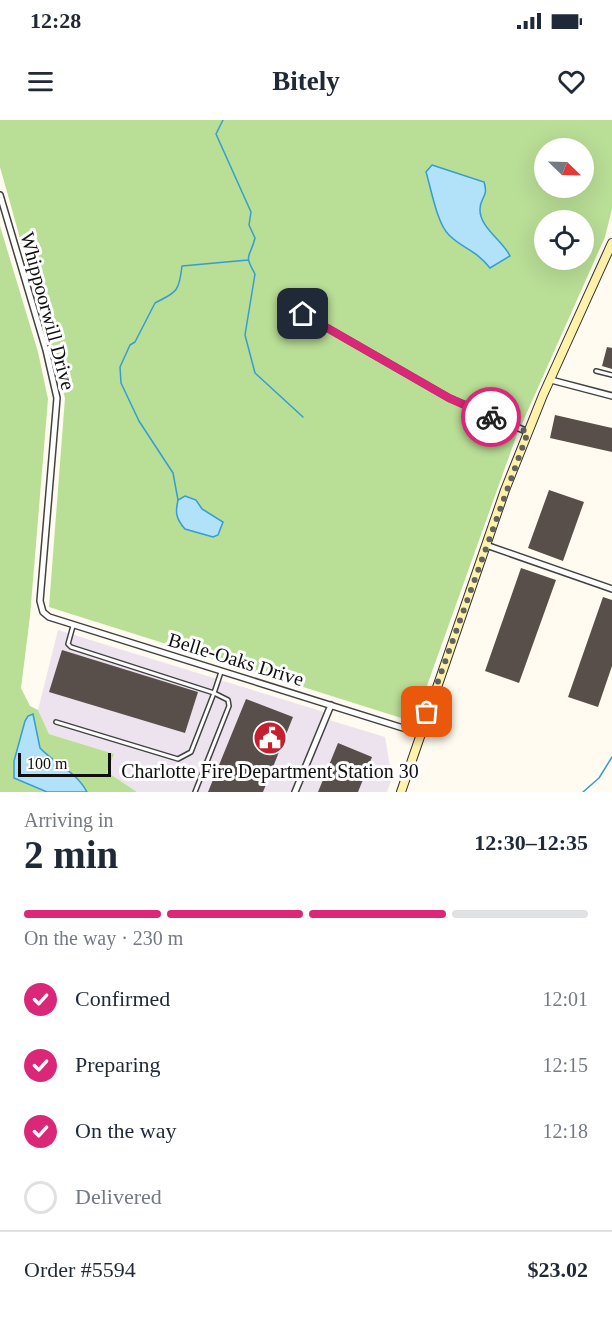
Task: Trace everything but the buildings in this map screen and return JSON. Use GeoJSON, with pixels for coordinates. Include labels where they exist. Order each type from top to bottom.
{"type":"FeatureCollection","features":[{"type":"Feature","properties":{"kind":"street","name":"Whippoorwill Drive"},"geometry":{"type":"LineString","coordinates":[[0,195],[46,350],[57,398],[40,601],[44,614]]}},
{"type":"Feature","properties":{"kind":"street"},"geometry":{"type":"LineString","coordinates":[[401,792],[419,733],[528,432],[612,243]]}},
{"type":"Feature","properties":{"kind":"street"},"geometry":{"type":"LineString","coordinates":[[303,314],[449,398],[528,432]]}},
{"type":"Feature","properties":{"kind":"street"},"geometry":{"type":"LineString","coordinates":[[551,380],[612,396]]}},
{"type":"Feature","properties":{"kind":"street"},"geometry":{"type":"LineString","coordinates":[[486,545],[612,589]]}},
{"type":"Feature","properties":{"kind":"street","name":"Belle-Oaks Drive"},"geometry":{"type":"LineString","coordinates":[[44,614],[419,733]]}},
{"type":"Feature","properties":{"kind":"street"},"geometry":{"type":"LineString","coordinates":[[295,792],[331,705]]}},
{"type":"Feature","properties":{"kind":"lane"},"geometry":{"type":"LineString","coordinates":[[596,371],[612,375]]}},
{"type":"Feature","properties":{"kind":"lane"},"geometry":{"type":"LineString","coordinates":[[74,624],[68,644],[71,647],[214,693],[228,700],[229,706],[195,792]]}},
{"type":"Feature","properties":{"kind":"lane"},"geometry":{"type":"LineString","coordinates":[[56,722],[178,759],[191,752],[222,670]]}},
{"type":"Feature","properties":{"kind":"shaded area"},"geometry":{"type":"Polygon","coordinates":[[[58,630],[324,712],[331,715],[329,720],[385,737],[392,778],[387,792],[137,792],[107,772],[114,754],[49,734],[38,710],[58,630]]]}},
{"type":"Feature","properties":{"kind":"green space"},"geometry":{"type":"Polygon","coordinates":[[[0,120],[612,120],[612,209],[605,237],[594,262],[594,210],[534,210],[534,270],[590,270],[516,437],[414,722],[49,607],[65,398],[0,167],[0,120]]]}},
{"type":"Feature","properties":{"kind":"green space"},"geometry":{"type":"Polygon","coordinates":[[[0,226],[38,352],[48,399],[30,616],[21,688],[30,706],[38,710],[49,734],[114,754],[107,772],[137,792],[0,792],[0,226]]]}},
{"type":"Feature","properties":{"kind":"water"},"geometry":{"type":"Polygon","coordinates":[[[432,165],[484,182],[485,194],[480,205],[483,222],[510,256],[490,268],[449,235],[441,223],[426,172],[432,165]]]}},
{"type":"Feature","properties":{"kind":"water"},"geometry":{"type":"Polygon","coordinates":[[[185,496],[196,500],[202,509],[223,522],[218,535],[213,537],[185,529],[178,519],[177,512],[178,500],[185,496]]]}},
{"type":"Feature","properties":{"kind":"water"},"geometry":{"type":"Polygon","coordinates":[[[33,714],[40,748],[71,773],[87,792],[47,792],[14,778],[14,761],[25,721],[33,714]]]}},
{"type":"Feature","properties":{"kind":"waterway"},"geometry":{"type":"LineString","coordinates":[[223,120],[216,134],[251,212],[249,225],[255,238],[248,259],[255,274],[245,335],[255,373],[303,417]]}},
{"type":"Feature","properties":{"kind":"waterway"},"geometry":{"type":"LineString","coordinates":[[178,500],[173,473],[139,421],[121,383],[120,367],[155,303],[172,294],[178,287],[182,266],[248,260]]}},
{"type":"Feature","properties":{"kind":"waterway"},"geometry":{"type":"LineString","coordinates":[[583,792],[599,778],[612,757]]}},
{"type":"Feature","properties":{"kind":"way so far"},"geometry":{"type":"LineString","coordinates":[[427,712],[505,490],[528,432],[491,417]]}},
{"type":"Feature","properties":{"kind":"place","name":"Charlotte Fire Department Station 30"},"geometry":{"type":"Point","coordinates":[270,738]}},
{"type":"Feature","properties":{"kind":"route"},"geometry":{"type":"LineString","coordinates":[[303,314],[449,398],[491,417]]}}]}
